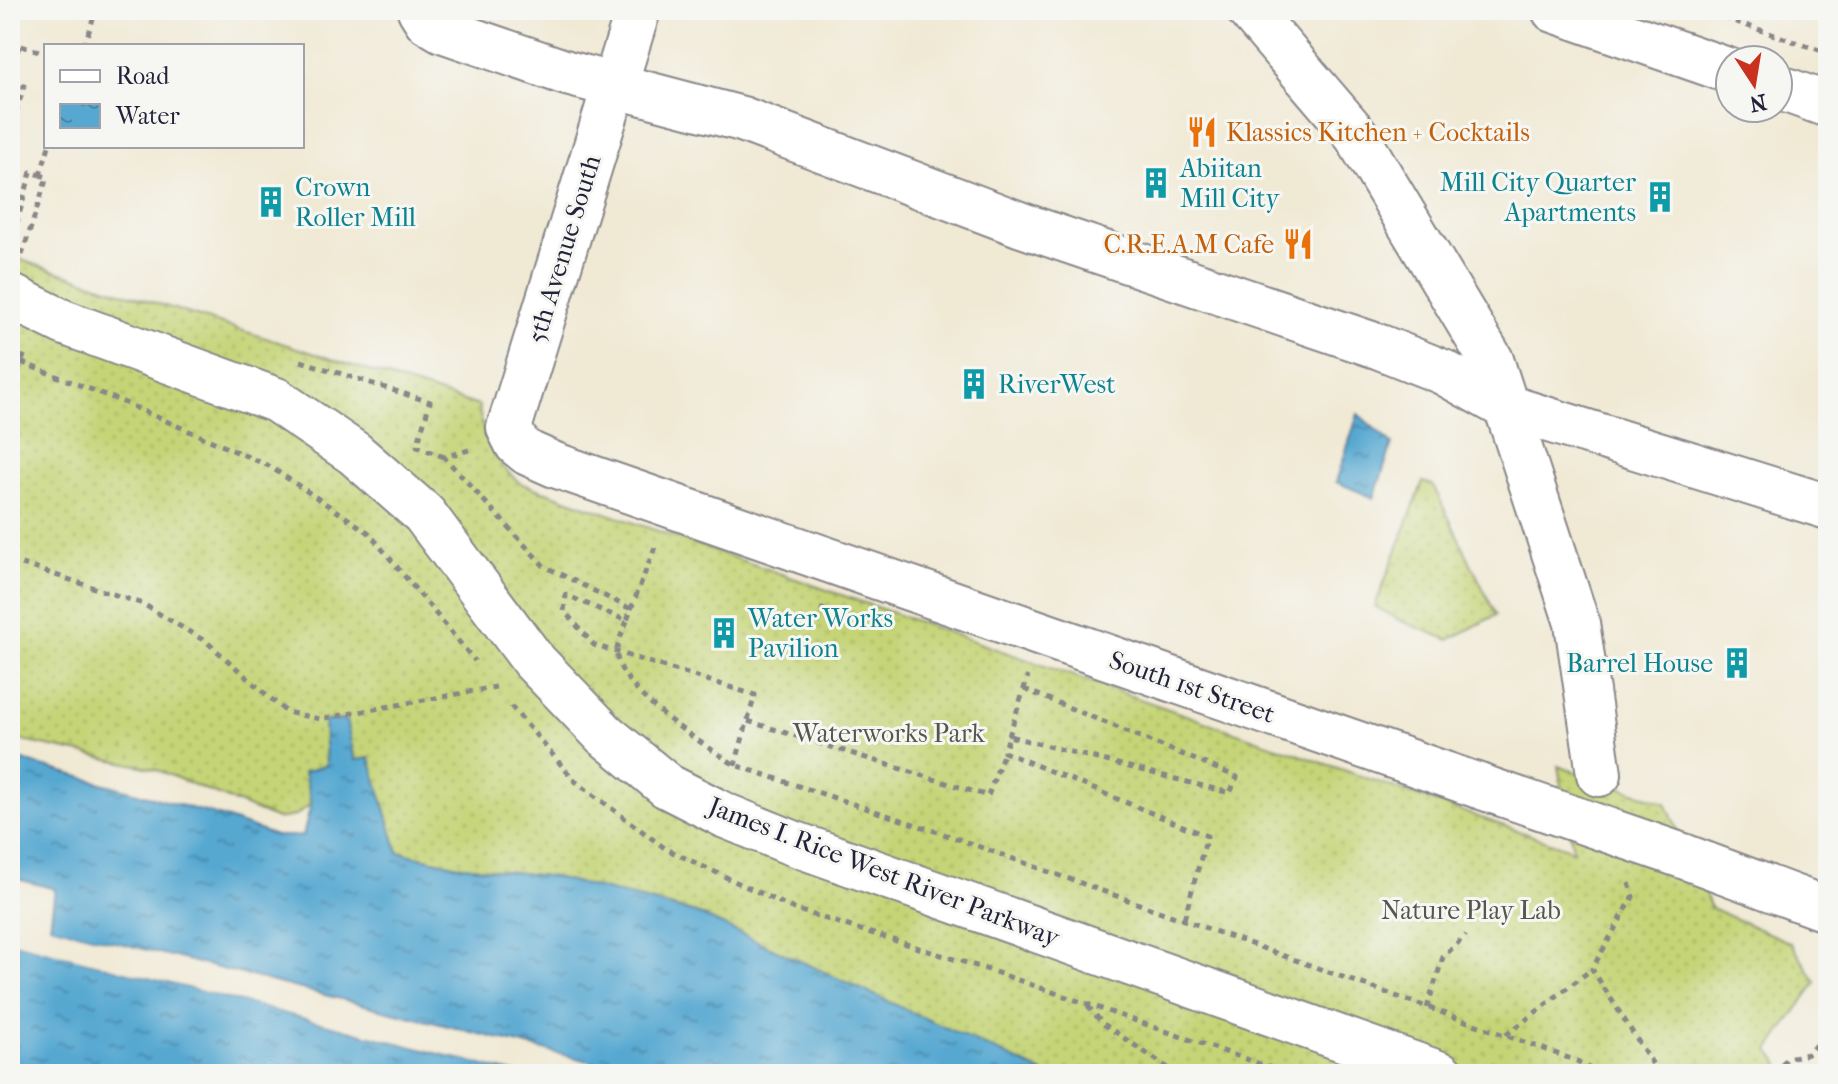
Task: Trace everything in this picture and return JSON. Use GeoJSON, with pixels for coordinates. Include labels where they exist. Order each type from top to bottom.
{"type":"FeatureCollection","features":[{"type":"Feature","properties":{"kind":"street"},"geometry":{"type":"LineString","coordinates":[[420,10],[427,21],[442,30],[559,71],[742,119],[1022,225],[1380,347],[1443,372],[1504,406],[1828,507]]}},
{"type":"Feature","properties":{"kind":"street","name":"5th Avenue South"},"geometry":{"type":"LineString","coordinates":[[555,465],[528,453],[517,444],[509,428],[638,10]]}},
{"type":"Feature","properties":{"kind":"street"},"geometry":{"type":"LineString","coordinates":[[1249,10],[1356,135],[1491,360],[1577,623],[1599,774]]}},
{"type":"Feature","properties":{"kind":"street"},"geometry":{"type":"LineString","coordinates":[[1554,10],[1714,65]]}},
{"type":"Feature","properties":{"kind":"street"},"geometry":{"type":"LineString","coordinates":[[1794,93],[1828,105]]}},
{"type":"Feature","properties":{"kind":"street","name":"James I. Rice West River Parkway"},"geometry":{"type":"LineString","coordinates":[[14,280],[63,322],[276,400],[354,453],[424,514],[533,660],[604,734],[667,786],[726,816],[804,847],[1441,1074]]}},
{"type":"Feature","properties":{"kind":"street","name":"South 1st Street"},"geometry":{"type":"LineString","coordinates":[[555,465],[1683,856],[1828,910]]}},
{"type":"Feature","properties":{"kind":"path"},"geometry":{"type":"LineString","coordinates":[[85,44],[96,10]]}},
{"type":"Feature","properties":{"kind":"path"},"geometry":{"type":"LineString","coordinates":[[1701,10],[1828,53]]}},
{"type":"Feature","properties":{"kind":"path"},"geometry":{"type":"LineString","coordinates":[[10,43],[44,52]]}},
{"type":"Feature","properties":{"kind":"path"},"geometry":{"type":"LineString","coordinates":[[10,74],[19,46]]}},
{"type":"Feature","properties":{"kind":"path"},"geometry":{"type":"LineString","coordinates":[[10,82],[24,86],[10,132]]}},
{"type":"Feature","properties":{"kind":"path"},"geometry":{"type":"LineString","coordinates":[[40,175],[48,148]]}},
{"type":"Feature","properties":{"kind":"path"},"geometry":{"type":"LineString","coordinates":[[10,247],[31,172],[47,177],[14,280]]}},
{"type":"Feature","properties":{"kind":"path"},"geometry":{"type":"LineString","coordinates":[[295,359],[430,402],[417,446],[444,457],[544,566],[631,609]]}},
{"type":"Feature","properties":{"kind":"path"},"geometry":{"type":"LineString","coordinates":[[10,394],[21,364]]}},
{"type":"Feature","properties":{"kind":"path"},"geometry":{"type":"LineString","coordinates":[[444,457],[469,450]]}},
{"type":"Feature","properties":{"kind":"path"},"geometry":{"type":"LineString","coordinates":[[658,541],[616,654],[623,672],[645,697],[694,739],[735,765],[1184,919],[1577,1061],[1599,1074]]}},
{"type":"Feature","properties":{"kind":"path"},"geometry":{"type":"LineString","coordinates":[[10,560],[143,604],[208,643],[286,712],[320,719],[496,687]]}},
{"type":"Feature","properties":{"kind":"path"},"geometry":{"type":"LineString","coordinates":[[627,621],[566,595],[564,611],[594,645],[755,695],[735,765]]}},
{"type":"Feature","properties":{"kind":"path"},"geometry":{"type":"LineString","coordinates":[[818,624],[822,609]]}},
{"type":"Feature","properties":{"kind":"path"},"geometry":{"type":"LineString","coordinates":[[748,721],[988,796],[1031,669]]}},
{"type":"Feature","properties":{"kind":"path"},"geometry":{"type":"LineString","coordinates":[[1009,736],[1230,793],[1237,777],[1024,689]]}},
{"type":"Feature","properties":{"kind":"path"},"geometry":{"type":"LineString","coordinates":[[1004,752],[1207,836],[1184,919]]}},
{"type":"Feature","properties":{"kind":"path"},"geometry":{"type":"LineString","coordinates":[[1506,1036],[1592,969],[1633,897],[1628,881]]}},
{"type":"Feature","properties":{"kind":"path"},"geometry":{"type":"LineString","coordinates":[[1427,1008],[1443,957],[1466,935]]}},
{"type":"Feature","properties":{"kind":"path"},"geometry":{"type":"LineString","coordinates":[[1592,969],[1659,1074]]}},
{"type":"Feature","properties":{"kind":"path"},"geometry":{"type":"LineString","coordinates":[[1177,1074],[1102,1023],[1088,1005],[1289,1074]]}},
{"type":"Feature","properties":{"kind":"path"},"geometry":{"type":"LineString","coordinates":[[1775,1074],[1787,1058],[1808,1054],[1828,1030]]}},
{"type":"Feature","properties":{"kind":"green space"},"geometry":{"type":"Polygon","coordinates":[[[10,252],[24,261],[479,406],[486,440],[503,467],[520,483],[1573,850],[1558,766],[1666,803],[1711,908],[1791,943],[1816,982],[1769,1050],[1787,1074],[1046,1074],[696,913],[554,877],[455,865],[398,852],[369,758],[304,773],[311,804],[295,816],[277,819],[155,769],[10,738],[10,252]]]}},
{"type":"Feature","properties":{"kind":"green space"},"geometry":{"type":"Polygon","coordinates":[[[1423,482],[1433,485],[1496,615],[1449,640],[1401,621],[1375,606],[1423,482]]]}},
{"type":"Feature","properties":{"kind":"water"},"geometry":{"type":"Polygon","coordinates":[[[1358,414],[1392,444],[1374,498],[1336,482],[1358,414]]]}},
{"type":"Feature","properties":{"kind":"water"},"geometry":{"type":"Polygon","coordinates":[[[346,720],[355,760],[370,758],[398,852],[455,865],[554,877],[696,913],[1046,1074],[639,1074],[50,926],[55,889],[10,877],[10,757],[219,816],[276,836],[303,836],[311,804],[304,772],[326,765],[324,721],[346,720]]]}},
{"type":"Feature","properties":{"kind":"water"},"geometry":{"type":"Polygon","coordinates":[[[10,941],[517,1074],[10,1074],[10,941]]]}},
{"type":"Feature","properties":{"kind":"pier"},"geometry":{"type":"Polygon","coordinates":[[[46,925],[639,1074],[622,1074],[469,1038],[49,929],[46,925]]]}},
{"type":"Feature","properties":{"kind":"pier"},"geometry":{"type":"Polygon","coordinates":[[[11,937],[518,1070],[521,1074],[10,941],[11,937]]]}},
{"type":"Feature","properties":{"kind":"place","name":"Klassics Kitchen + Cocktails"},"geometry":{"type":"Point","coordinates":[1202,132]}},
{"type":"Feature","properties":{"kind":"place","name":"Abiitan Mill City"},"geometry":{"type":"Point","coordinates":[1156,183]}},
{"type":"Feature","properties":{"kind":"place","name":"Mill City Quarter Apartments"},"geometry":{"type":"Point","coordinates":[1660,197]}},
{"type":"Feature","properties":{"kind":"place","name":"Crown Roller Mill"},"geometry":{"type":"Point","coordinates":[271,202]}},
{"type":"Feature","properties":{"kind":"place","name":"C.R.E.A.M Cafe"},"geometry":{"type":"Point","coordinates":[1298,244]}},
{"type":"Feature","properties":{"kind":"place","name":"RiverWest"},"geometry":{"type":"Point","coordinates":[974,384]}},
{"type":"Feature","properties":{"kind":"place","name":"Water Works Pavilion"},"geometry":{"type":"Point","coordinates":[724,633]}},
{"type":"Feature","properties":{"kind":"place","name":"Barrel House"},"geometry":{"type":"Point","coordinates":[1737,663]}},
{"type":"Feature","properties":{"kind":"park label","name":"Waterworks Park"},"geometry":{"type":"Point","coordinates":[889,733]}},
{"type":"Feature","properties":{"kind":"park label","name":"Nature Play Lab"},"geometry":{"type":"Point","coordinates":[1471,910]}}]}
